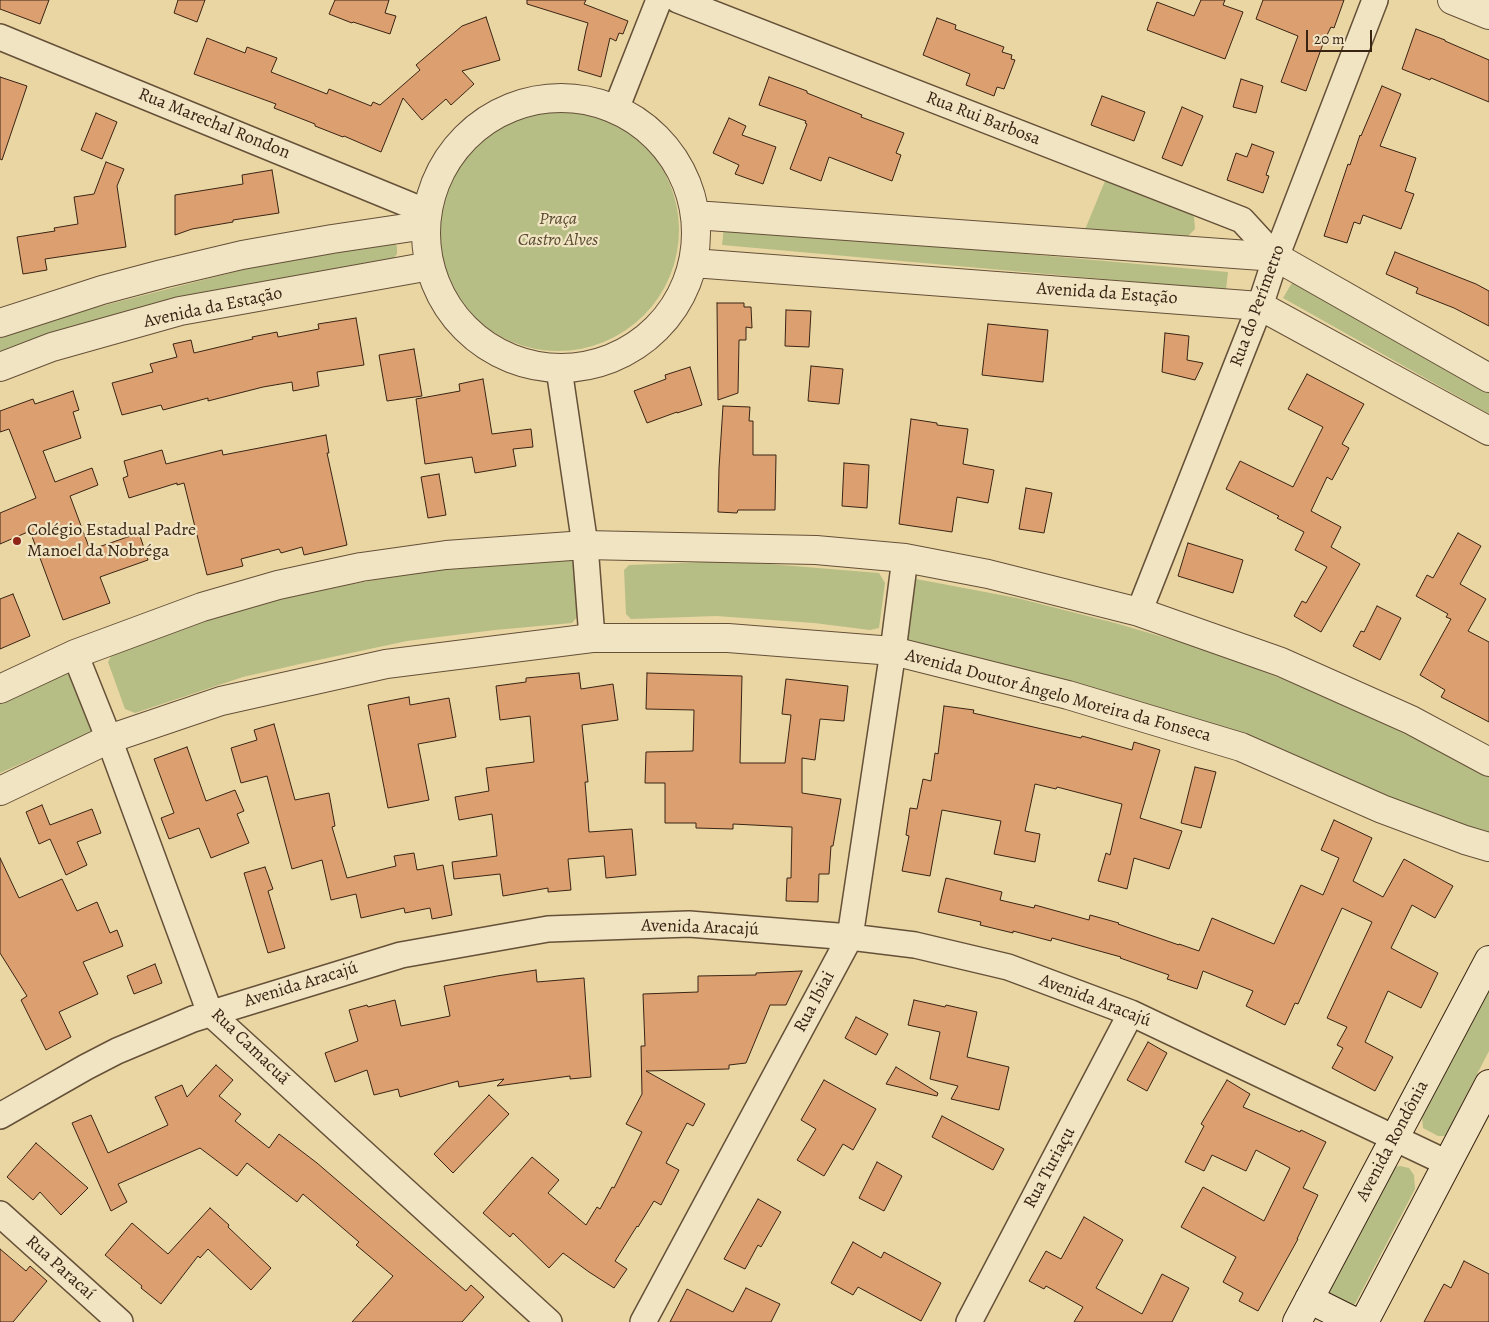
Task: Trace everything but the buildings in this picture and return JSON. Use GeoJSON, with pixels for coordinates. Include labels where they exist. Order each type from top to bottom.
{"type":"FeatureCollection","features":[{"type":"Feature","properties":{"kind":"street"},"geometry":{"type":"LineString","coordinates":[[616,109],[659,0]]}},
{"type":"Feature","properties":{"kind":"street","name":"Rua Rui Barbosa"},"geometry":{"type":"LineString","coordinates":[[678,0],[1242,220],[1276,257]]}},
{"type":"Feature","properties":{"kind":"street","name":"Rua do Perímetro"},"geometry":{"type":"LineString","coordinates":[[1139,612],[1260,306],[1276,257],[1375,0]]}},
{"type":"Feature","properties":{"kind":"street"},"geometry":{"type":"LineString","coordinates":[[1452,0],[1489,15]]}},
{"type":"Feature","properties":{"kind":"street","name":"Rua Marechal Rondon"},"geometry":{"type":"LineString","coordinates":[[0,37],[427,219]]}},
{"type":"Feature","properties":{"kind":"street"},"geometry":{"type":"LineString","coordinates":[[562,97],[590,100],[616,109],[636,120],[654,134],[669,151],[681,171],[690,192],[695,215],[696,239],[693,264],[684,288],[672,311],[654,331],[634,347],[611,359],[585,367],[559,369],[530,365],[502,355],[477,340],[456,319],[440,294],[430,266],[427,219],[434,185],[447,160],[464,138],[484,120],[509,107],[535,99],[562,97]]}},
{"type":"Feature","properties":{"kind":"street"},"geometry":{"type":"LineString","coordinates":[[695,215],[1276,257],[1489,378]]}},
{"type":"Feature","properties":{"kind":"street"},"geometry":{"type":"LineString","coordinates":[[0,323],[102,290],[162,274],[427,219]]}},
{"type":"Feature","properties":{"kind":"street","name":"Avenida da Estação"},"geometry":{"type":"LineString","coordinates":[[693,264],[1260,306],[1489,431]]}},
{"type":"Feature","properties":{"kind":"street","name":"Avenida da Estação"},"geometry":{"type":"LineString","coordinates":[[0,367],[52,347],[180,311],[430,266]]}},
{"type":"Feature","properties":{"kind":"street"},"geometry":{"type":"LineString","coordinates":[[559,369],[585,545],[592,638]]}},
{"type":"Feature","properties":{"kind":"street"},"geometry":{"type":"LineString","coordinates":[[0,689],[76,654],[202,607],[278,585],[361,567],[446,555],[585,545],[816,550],[905,558],[988,574],[1139,612],[1281,662],[1411,720],[1489,762]]}},
{"type":"Feature","properties":{"kind":"street","name":"Rua Ibiai"},"geometry":{"type":"LineString","coordinates":[[643,1322],[850,937],[905,558]]}},
{"type":"Feature","properties":{"kind":"street","name":"Avenida Doutor Ângelo Moreira da Fonseca"},"geometry":{"type":"LineString","coordinates":[[0,791],[109,739],[221,701],[386,664],[592,638],[728,638],[892,651],[1068,695],[1241,747],[1382,809],[1464,840],[1489,847]]}},
{"type":"Feature","properties":{"kind":"street","name":"Rua Camacuã"},"geometry":{"type":"LineString","coordinates":[[76,654],[210,1012],[550,1322]]}},
{"type":"Feature","properties":{"kind":"street","name":"Avenida Aracajú"},"geometry":{"type":"LineString","coordinates":[[0,1116],[52,1085],[117,1051],[210,1012],[400,955],[548,929],[689,924],[850,937],[915,945],[1008,967],[1132,1013],[1447,1163]]}},
{"type":"Feature","properties":{"kind":"street","name":"Avenida Rondônia"},"geometry":{"type":"LineString","coordinates":[[1303,1310],[1489,960]]}},
{"type":"Feature","properties":{"kind":"street","name":"Rua Turiaçu"},"geometry":{"type":"LineString","coordinates":[[969,1322],[1132,1013]]}},
{"type":"Feature","properties":{"kind":"street"},"geometry":{"type":"LineString","coordinates":[[1364,1322],[1489,1084]]}},
{"type":"Feature","properties":{"kind":"street","name":"Rua Paracaí"},"geometry":{"type":"LineString","coordinates":[[0,1214],[120,1322]]}},
{"type":"Feature","properties":{"kind":"street"},"geometry":{"type":"LineString","coordinates":[[1303,1310],[1355,1322]]}},
{"type":"Feature","properties":{"kind":"green space","name":"Praça Castro Alves"},"geometry":{"type":"Polygon","coordinates":[[[558,109],[593,114],[604,118],[635,137],[651,153],[664,173],[674,195],[679,230],[674,265],[670,276],[651,307],[635,323],[615,336],[593,346],[558,351],[523,346],[512,342],[481,323],[465,307],[452,287],[442,265],[437,230],[442,195],[446,184],[465,153],[481,137],[501,124],[523,114],[558,109]]]}},
{"type":"Feature","properties":{"kind":"green space"},"geometry":{"type":"Polygon","coordinates":[[[1105,181],[1183,206],[1194,217],[1195,229],[1188,236],[1084,232],[1105,181]]]}},
{"type":"Feature","properties":{"kind":"green space"},"geometry":{"type":"Polygon","coordinates":[[[724,227],[1228,272],[1226,290],[722,245],[724,227]]]}},
{"type":"Feature","properties":{"kind":"green space"},"geometry":{"type":"Polygon","coordinates":[[[390,241],[395,243],[397,247],[397,254],[394,258],[250,286],[0,357],[0,338],[82,311],[246,269],[390,241]]]}},
{"type":"Feature","properties":{"kind":"green space"},"geometry":{"type":"Polygon","coordinates":[[[1293,281],[1489,392],[1489,414],[1283,298],[1293,281]]]}},
{"type":"Feature","properties":{"kind":"green space"},"geometry":{"type":"Polygon","coordinates":[[[566,555],[574,563],[578,616],[572,623],[407,641],[243,677],[135,713],[125,709],[108,662],[114,651],[225,614],[290,596],[395,576],[485,563],[566,555]]]}},
{"type":"Feature","properties":{"kind":"green space"},"geometry":{"type":"Polygon","coordinates":[[[707,562],[757,563],[879,573],[885,583],[879,628],[870,630],[814,623],[716,616],[631,619],[626,614],[624,570],[629,565],[707,562]]]}},
{"type":"Feature","properties":{"kind":"green space"},"geometry":{"type":"Polygon","coordinates":[[[916,579],[1017,598],[1115,623],[1211,651],[1300,686],[1367,716],[1446,753],[1489,776],[1489,837],[1441,821],[1396,799],[1183,716],[1102,690],[906,647],[916,579]]]}},
{"type":"Feature","properties":{"kind":"green space"},"geometry":{"type":"Polygon","coordinates":[[[69,668],[94,729],[87,734],[0,773],[0,700],[69,668]]]}},
{"type":"Feature","properties":{"kind":"green space"},"geometry":{"type":"Polygon","coordinates":[[[1489,986],[1489,1051],[1445,1136],[1438,1136],[1423,1128],[1422,1117],[1489,986]]]}},
{"type":"Feature","properties":{"kind":"green space"},"geometry":{"type":"Polygon","coordinates":[[[1400,1166],[1409,1168],[1414,1175],[1415,1189],[1355,1304],[1349,1307],[1325,1293],[1390,1168],[1400,1166]]]}},
{"type":"Feature","properties":{"kind":"place","name":"Colégio Estadual Padre Manoel da Nobréga"},"geometry":{"type":"Point","coordinates":[17,541]}}]}
